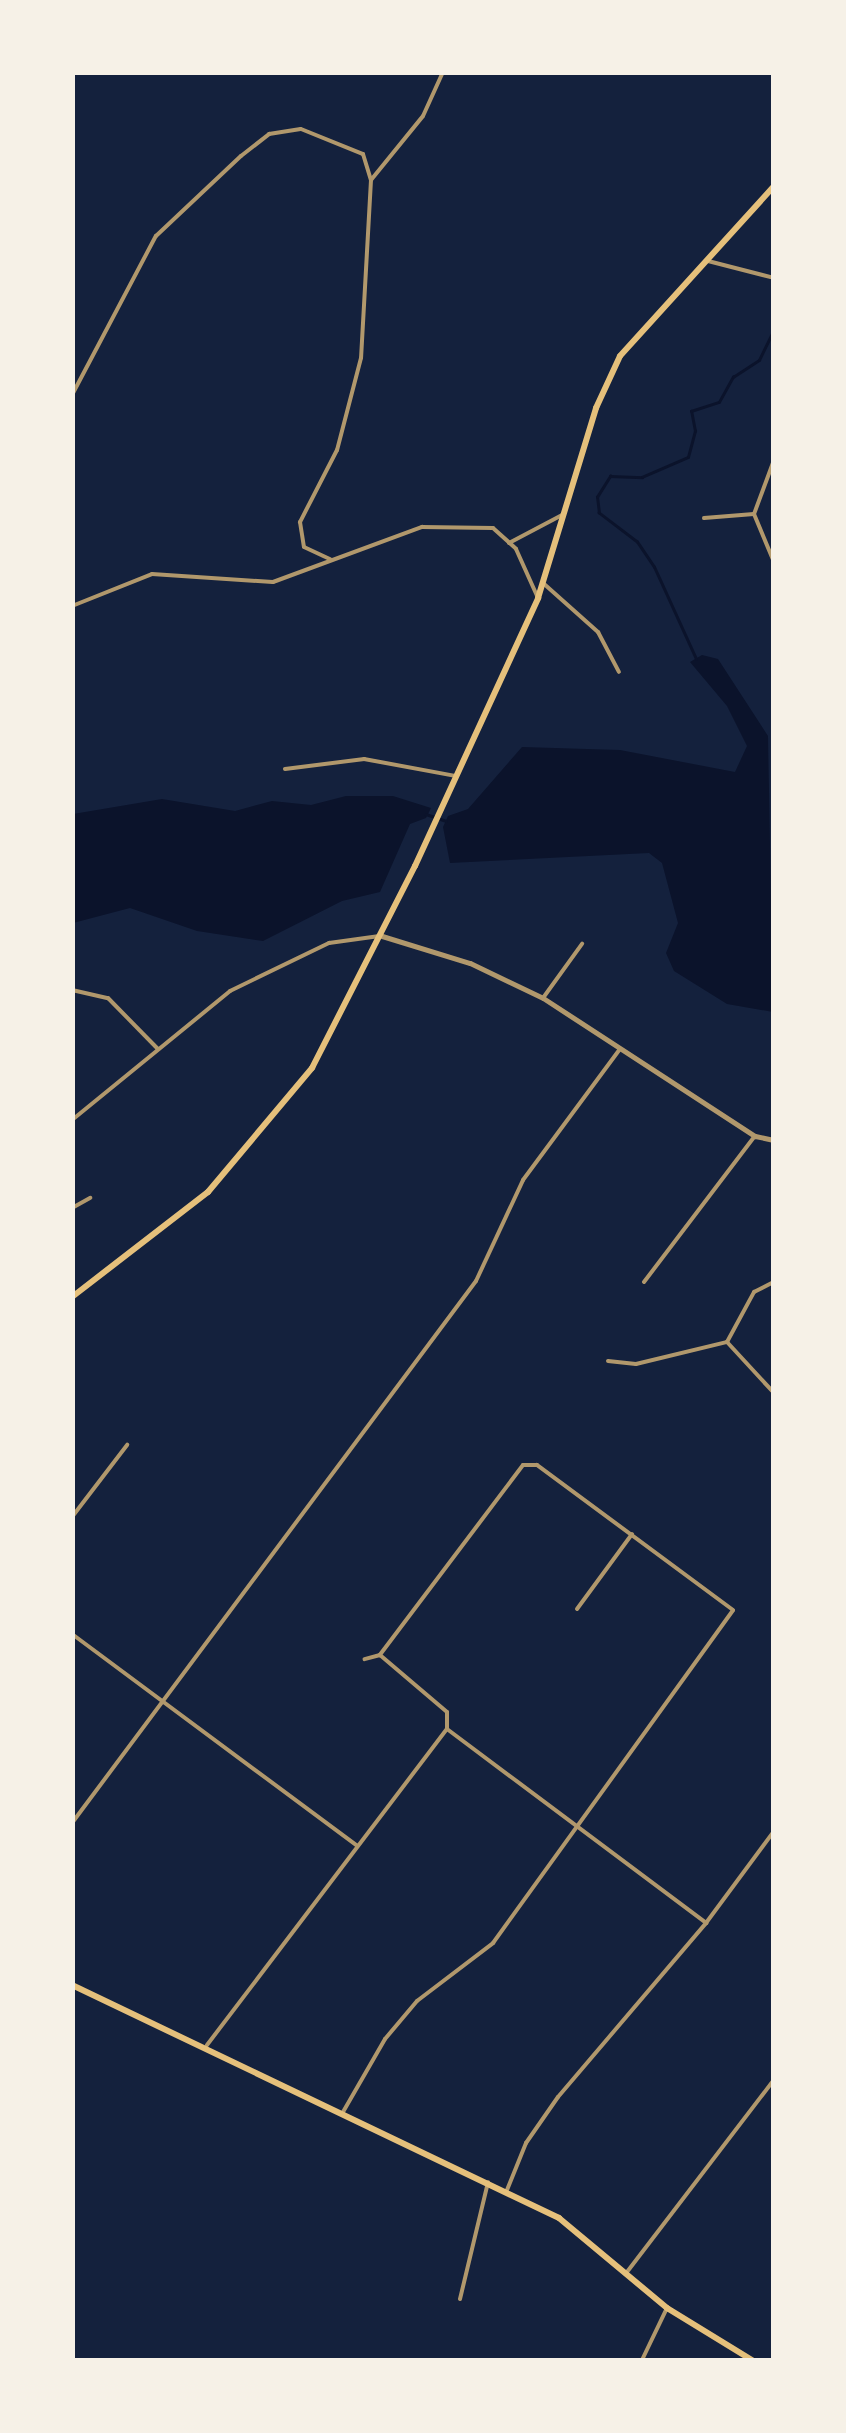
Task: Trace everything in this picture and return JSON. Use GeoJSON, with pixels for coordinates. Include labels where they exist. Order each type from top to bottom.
{"type":"FeatureCollection","features":[{"type":"Feature","properties":{"kind":"main road"},"geometry":{"type":"LineString","coordinates":[[72,1297],[165,1230],[250,1149],[312,1068],[382,936],[538,598],[596,408],[620,356],[774,186]]}},
{"type":"Feature","properties":{"kind":"main road"},"geometry":{"type":"LineString","coordinates":[[72,1985],[207,2045],[559,2218],[667,2308],[752,2360]]}},
{"type":"Feature","properties":{"kind":"street"},"geometry":{"type":"LineString","coordinates":[[371,180],[423,116],[443,72]]}},
{"type":"Feature","properties":{"kind":"street"},"geometry":{"type":"LineString","coordinates":[[72,394],[156,236],[268,134],[301,129],[340,141],[363,154],[371,180],[361,358],[337,450],[300,522],[304,546],[330,559]]}},
{"type":"Feature","properties":{"kind":"street"},"geometry":{"type":"LineString","coordinates":[[703,260],[774,278]]}},
{"type":"Feature","properties":{"kind":"street"},"geometry":{"type":"LineString","coordinates":[[774,460],[754,514],[774,562]]}},
{"type":"Feature","properties":{"kind":"street"},"geometry":{"type":"LineString","coordinates":[[508,542],[564,514]]}},
{"type":"Feature","properties":{"kind":"street"},"geometry":{"type":"LineString","coordinates":[[704,518],[754,514]]}},
{"type":"Feature","properties":{"kind":"street"},"geometry":{"type":"LineString","coordinates":[[72,606],[152,574],[257,585],[422,527],[493,528],[508,542],[538,598]]}},
{"type":"Feature","properties":{"kind":"street"},"geometry":{"type":"LineString","coordinates":[[543,583],[598,632],[619,672]]}},
{"type":"Feature","properties":{"kind":"street"},"geometry":{"type":"LineString","coordinates":[[285,768],[364,759],[456,776]]}},
{"type":"Feature","properties":{"kind":"street"},"geometry":{"type":"LineString","coordinates":[[72,1120],[230,991],[329,943],[382,936],[470,963],[543,998],[755,1136],[774,1140]]}},
{"type":"Feature","properties":{"kind":"street"},"geometry":{"type":"LineString","coordinates":[[543,998],[582,944]]}},
{"type":"Feature","properties":{"kind":"street"},"geometry":{"type":"LineString","coordinates":[[72,990],[108,998],[158,1049]]}},
{"type":"Feature","properties":{"kind":"street"},"geometry":{"type":"LineString","coordinates":[[72,1823],[476,1282],[523,1180],[621,1048]]}},
{"type":"Feature","properties":{"kind":"street"},"geometry":{"type":"LineString","coordinates":[[644,1282],[755,1136]]}},
{"type":"Feature","properties":{"kind":"street"},"geometry":{"type":"LineString","coordinates":[[72,1208],[90,1198]]}},
{"type":"Feature","properties":{"kind":"street"},"geometry":{"type":"LineString","coordinates":[[608,1362],[636,1364],[727,1342],[754,1292],[774,1282]]}},
{"type":"Feature","properties":{"kind":"street"},"geometry":{"type":"LineString","coordinates":[[727,1342],[774,1393]]}},
{"type":"Feature","properties":{"kind":"street"},"geometry":{"type":"LineString","coordinates":[[72,1518],[127,1445]]}},
{"type":"Feature","properties":{"kind":"street"},"geometry":{"type":"LineString","coordinates":[[343,2112],[384,2038],[417,2001],[493,1943],[731,1617],[730,1602],[537,1465],[523,1465],[380,1655],[365,1659]]}},
{"type":"Feature","properties":{"kind":"street"},"geometry":{"type":"LineString","coordinates":[[577,1609],[632,1534]]}},
{"type":"Feature","properties":{"kind":"street"},"geometry":{"type":"LineString","coordinates":[[72,1634],[357,1846]]}},
{"type":"Feature","properties":{"kind":"street"},"geometry":{"type":"LineString","coordinates":[[207,2045],[447,1728],[447,1712],[380,1655]]}},
{"type":"Feature","properties":{"kind":"street"},"geometry":{"type":"LineString","coordinates":[[447,1728],[706,1923]]}},
{"type":"Feature","properties":{"kind":"street"},"geometry":{"type":"LineString","coordinates":[[507,2190],[526,2143],[558,2097],[706,1923],[774,1831]]}},
{"type":"Feature","properties":{"kind":"street"},"geometry":{"type":"LineString","coordinates":[[628,2272],[774,2080]]}},
{"type":"Feature","properties":{"kind":"street"},"geometry":{"type":"LineString","coordinates":[[460,2299],[488,2181]]}},
{"type":"Feature","properties":{"kind":"street"},"geometry":{"type":"LineString","coordinates":[[642,2360],[667,2308]]}},
{"type":"Feature","properties":{"kind":"water"},"geometry":{"type":"Polygon","coordinates":[[[702,655],[718,659],[768,736],[773,1012],[727,1004],[674,971],[666,953],[678,923],[662,863],[649,853],[450,863],[443,827],[448,816],[468,809],[522,747],[620,750],[735,772],[747,746],[727,706],[690,662],[702,655]]]}},
{"type":"Feature","properties":{"kind":"water"},"geometry":{"type":"Polygon","coordinates":[[[346,796],[393,796],[431,808],[426,818],[410,824],[380,892],[342,901],[263,941],[197,931],[130,908],[73,923],[73,814],[162,799],[235,811],[272,801],[311,805],[346,796]]]}},
{"type":"Feature","properties":{"kind":"waterway"},"geometry":{"type":"LineString","coordinates":[[696,659],[654,567],[637,542],[599,513],[597,497],[610,476],[642,477],[688,457],[695,431],[691,411],[719,402],[733,377],[759,360],[774,329]]}},
{"type":"Feature","properties":{"kind":"waterway"},"geometry":{"type":"LineString","coordinates":[[426,814],[446,821]]}}]}
